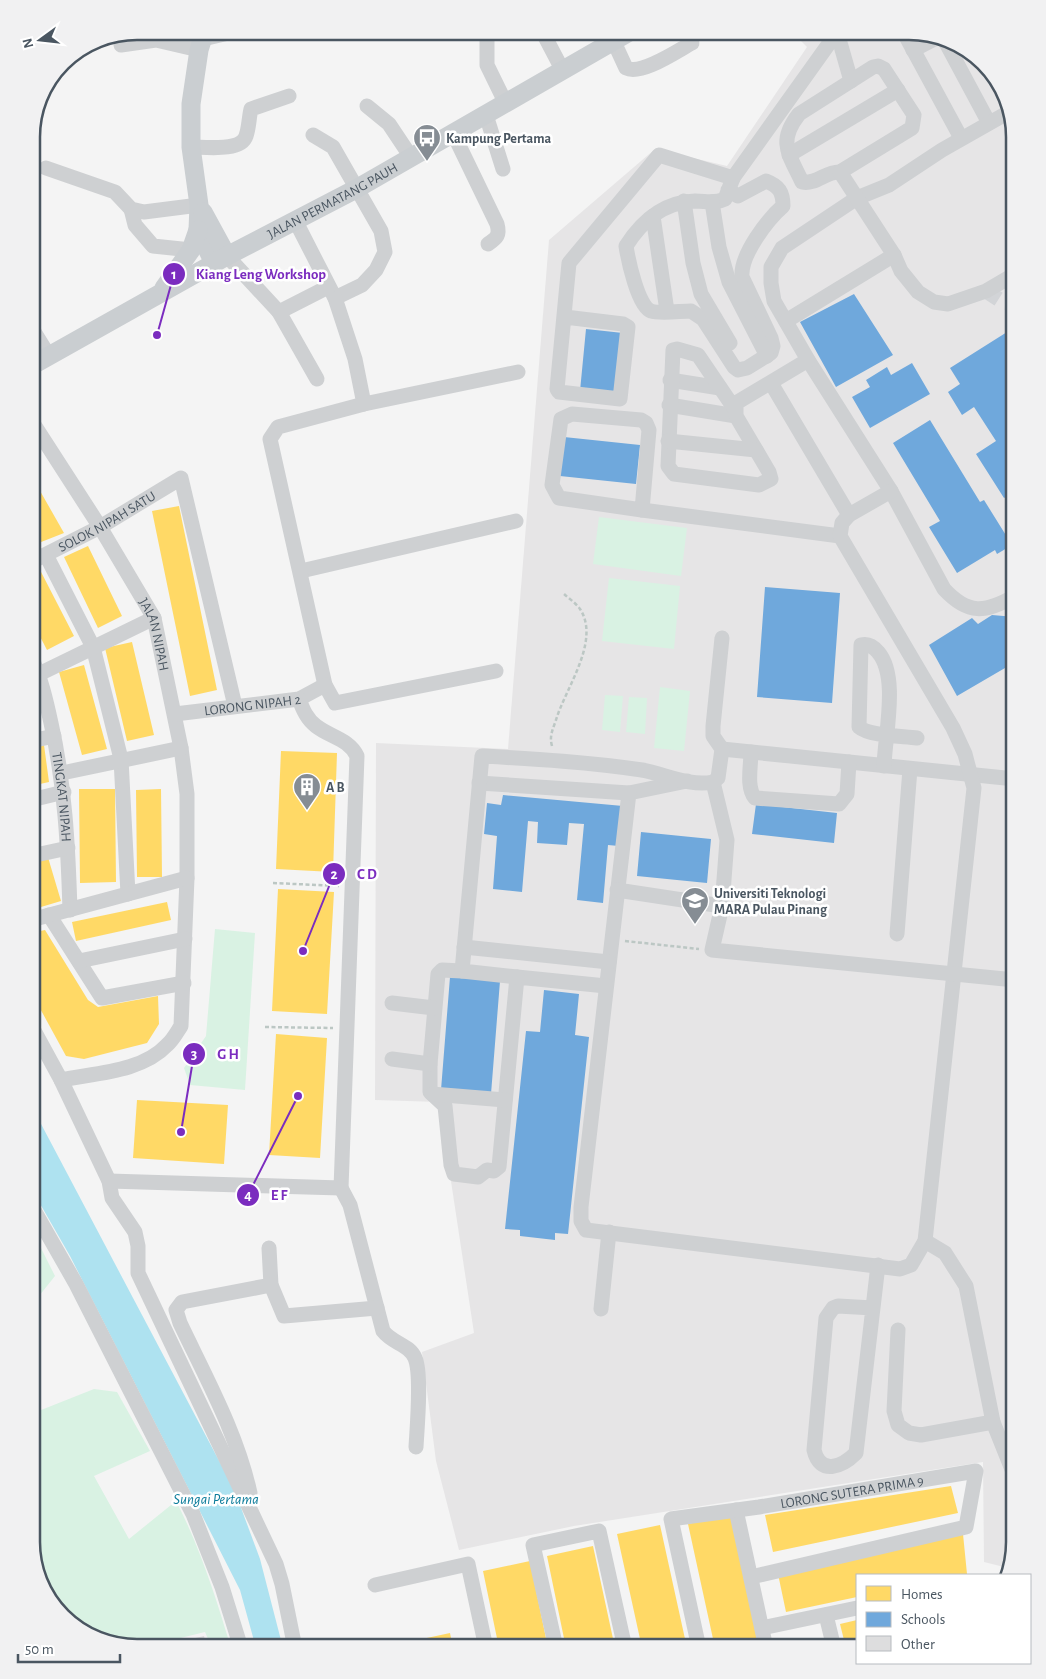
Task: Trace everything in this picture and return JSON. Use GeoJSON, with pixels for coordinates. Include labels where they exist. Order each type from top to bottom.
{"type":"FeatureCollection","features":[{"type":"Feature","properties":{"kind":"main road"},"geometry":{"type":"LineString","coordinates":[[158,295],[191,250],[198,230],[199,204],[192,147],[191,104],[202,40]]}},
{"type":"Feature","properties":{"kind":"main road","name":"JALAN PERMATANG PAUH"},"geometry":{"type":"LineString","coordinates":[[40,361],[221,260],[356,189],[617,40]]}},
{"type":"Feature","properties":{"kind":"main road"},"geometry":{"type":"LineString","coordinates":[[199,204],[221,260]]}},
{"type":"Feature","properties":{"kind":"main road"},"geometry":{"type":"LineString","coordinates":[[198,230],[221,260]]}},
{"type":"Feature","properties":{"kind":"street"},"geometry":{"type":"LineString","coordinates":[[121,44],[156,40],[202,40]]}},
{"type":"Feature","properties":{"kind":"street"},"geometry":{"type":"LineString","coordinates":[[486,40],[487,65],[506,104]]}},
{"type":"Feature","properties":{"kind":"street"},"geometry":{"type":"LineString","coordinates":[[547,40],[563,71]]}},
{"type":"Feature","properties":{"kind":"street"},"geometry":{"type":"LineString","coordinates":[[565,317],[623,324],[628,327],[620,399],[558,390],[569,263],[659,155],[730,184],[738,196],[766,181],[774,184],[782,192],[783,206],[771,216],[744,260],[741,269],[742,277],[771,338],[773,346],[771,353],[738,370],[734,367],[703,319],[696,314],[691,311],[651,311],[645,306],[629,265],[626,246],[638,226],[653,216],[684,202],[718,203],[725,199],[730,184],[831,40]]}},
{"type":"Feature","properties":{"kind":"street"},"geometry":{"type":"LineString","coordinates":[[839,40],[851,81]]}},
{"type":"Feature","properties":{"kind":"street"},"geometry":{"type":"LineString","coordinates":[[907,40],[961,138]]}},
{"type":"Feature","properties":{"kind":"street"},"geometry":{"type":"LineString","coordinates":[[614,42],[626,68],[631,71],[642,69],[692,44]]}},
{"type":"Feature","properties":{"kind":"street"},"geometry":{"type":"LineString","coordinates":[[913,50],[928,42]]}},
{"type":"Feature","properties":{"kind":"street"},"geometry":{"type":"LineString","coordinates":[[949,49],[989,123]]}},
{"type":"Feature","properties":{"kind":"street"},"geometry":{"type":"LineString","coordinates":[[878,66],[884,69],[914,115],[912,128],[840,172],[834,172],[813,182],[802,182],[786,148],[785,139],[790,125],[799,114],[851,81],[878,66]]}},
{"type":"Feature","properties":{"kind":"street"},"geometry":{"type":"LineString","coordinates":[[789,155],[898,90]]}},
{"type":"Feature","properties":{"kind":"street"},"geometry":{"type":"LineString","coordinates":[[192,147],[223,148],[239,144],[246,138],[251,109],[289,96]]}},
{"type":"Feature","properties":{"kind":"street"},"geometry":{"type":"LineString","coordinates":[[367,106],[389,124],[411,157]]}},
{"type":"Feature","properties":{"kind":"street"},"geometry":{"type":"LineString","coordinates":[[486,115],[503,170]]}},
{"type":"Feature","properties":{"kind":"street"},"geometry":{"type":"LineString","coordinates":[[1004,115],[961,138],[888,185],[857,198],[782,248],[772,267],[770,283],[774,300],[808,360],[891,491],[944,589],[956,602],[972,609],[995,608],[1006,601]]}},
{"type":"Feature","properties":{"kind":"street"},"geometry":{"type":"LineString","coordinates":[[453,133],[497,224],[499,231],[497,238],[488,244]]}},
{"type":"Feature","properties":{"kind":"street"},"geometry":{"type":"LineString","coordinates":[[279,312],[332,293],[362,285],[376,270],[386,252],[381,231],[333,147],[313,135]]}},
{"type":"Feature","properties":{"kind":"street"},"geometry":{"type":"LineString","coordinates":[[46,168],[115,192],[131,209],[135,225],[153,246],[191,250]]}},
{"type":"Feature","properties":{"kind":"street"},"geometry":{"type":"LineString","coordinates":[[840,172],[894,255],[901,271],[918,292],[934,302],[948,304],[986,291],[1006,279]]}},
{"type":"Feature","properties":{"kind":"street"},"geometry":{"type":"LineString","coordinates":[[684,202],[701,294],[744,368]]}},
{"type":"Feature","properties":{"kind":"street"},"geometry":{"type":"LineString","coordinates":[[712,202],[719,247],[728,282],[767,356]]}},
{"type":"Feature","properties":{"kind":"street"},"geometry":{"type":"LineString","coordinates":[[131,209],[144,212],[199,204]]}},
{"type":"Feature","properties":{"kind":"street"},"geometry":{"type":"LineString","coordinates":[[653,216],[667,311]]}},
{"type":"Feature","properties":{"kind":"street"},"geometry":{"type":"LineString","coordinates":[[295,220],[332,293],[355,358],[364,404]]}},
{"type":"Feature","properties":{"kind":"street"},"geometry":{"type":"LineString","coordinates":[[786,321],[894,255]]}},
{"type":"Feature","properties":{"kind":"street"},"geometry":{"type":"LineString","coordinates":[[221,260],[279,312],[317,379]]}},
{"type":"Feature","properties":{"kind":"street"},"geometry":{"type":"LineString","coordinates":[[40,341],[49,356]]}},
{"type":"Feature","properties":{"kind":"street"},"geometry":{"type":"LineString","coordinates":[[677,349],[698,356],[735,412],[769,472],[770,479],[759,485],[674,474],[668,466],[670,380],[673,350],[677,349]]}},
{"type":"Feature","properties":{"kind":"street"},"geometry":{"type":"LineString","coordinates":[[735,412],[736,403],[808,360]]}},
{"type":"Feature","properties":{"kind":"street"},"geometry":{"type":"LineString","coordinates":[[496,671],[335,703],[325,685],[270,439],[278,427],[364,404],[518,372]]}},
{"type":"Feature","properties":{"kind":"street"},"geometry":{"type":"LineString","coordinates":[[670,380],[720,388]]}},
{"type":"Feature","properties":{"kind":"street"},"geometry":{"type":"LineString","coordinates":[[772,383],[849,515]]}},
{"type":"Feature","properties":{"kind":"street"},"geometry":{"type":"LineString","coordinates":[[669,405],[735,412]]}},
{"type":"Feature","properties":{"kind":"street"},"geometry":{"type":"LineString","coordinates":[[642,510],[648,430],[646,423],[641,420],[572,414],[564,416],[561,419],[552,485],[555,494],[559,498],[642,510],[840,536]]}},
{"type":"Feature","properties":{"kind":"street","name":"JALAN NIPAH"},"geometry":{"type":"LineString","coordinates":[[40,436],[100,527],[154,618],[182,748],[186,794],[187,878],[181,1026],[167,1045],[147,1060],[123,1068],[61,1080]]}},
{"type":"Feature","properties":{"kind":"street"},"geometry":{"type":"LineString","coordinates":[[668,441],[756,450]]}},
{"type":"Feature","properties":{"kind":"street","name":"SOLOK NIPAH SATU"},"geometry":{"type":"LineString","coordinates":[[40,558],[100,527],[181,478],[235,706]]}},
{"type":"Feature","properties":{"kind":"street"},"geometry":{"type":"LineString","coordinates":[[629,793],[581,1207],[581,1221],[586,1230],[900,1269],[911,1264],[925,1242],[974,788],[965,754],[953,728],[840,536],[842,523],[849,515],[891,491]]}},
{"type":"Feature","properties":{"kind":"street"},"geometry":{"type":"LineString","coordinates":[[301,571],[516,521]]}},
{"type":"Feature","properties":{"kind":"street"},"geometry":{"type":"LineString","coordinates":[[46,555],[93,647],[121,759],[128,894]]}},
{"type":"Feature","properties":{"kind":"street"},"geometry":{"type":"LineString","coordinates":[[40,679],[93,647],[154,618]]}},
{"type":"Feature","properties":{"kind":"street"},"geometry":{"type":"LineString","coordinates":[[462,971],[482,756],[557,760],[643,770],[687,781],[713,782],[718,778],[722,749],[713,736],[713,726],[722,638]]}},
{"type":"Feature","properties":{"kind":"street"},"geometry":{"type":"LineString","coordinates":[[884,766],[885,734],[891,691],[889,676],[885,660],[876,649],[864,643],[860,646],[859,726],[863,730],[885,734],[917,738]]}},
{"type":"Feature","properties":{"kind":"street","name":"LORONG NIPAH 2"},"geometry":{"type":"LineString","coordinates":[[175,714],[299,699],[325,685]]}},
{"type":"Feature","properties":{"kind":"street","name":"TINGKAT NIPAH"},"geometry":{"type":"LineString","coordinates":[[40,687],[62,773],[68,848],[70,910]]}},
{"type":"Feature","properties":{"kind":"street"},"geometry":{"type":"LineString","coordinates":[[299,699],[305,715],[316,726],[354,748],[357,756],[341,1188],[350,1206],[383,1331],[390,1340],[407,1348],[415,1358],[417,1375],[416,1448]]}},
{"type":"Feature","properties":{"kind":"street"},"geometry":{"type":"LineString","coordinates":[[40,739],[54,736]]}},
{"type":"Feature","properties":{"kind":"street"},"geometry":{"type":"LineString","coordinates":[[62,773],[121,759],[182,748]]}},
{"type":"Feature","properties":{"kind":"street"},"geometry":{"type":"LineString","coordinates":[[722,749],[1006,778]]}},
{"type":"Feature","properties":{"kind":"street"},"geometry":{"type":"LineString","coordinates":[[751,752],[750,785],[755,798],[839,804],[847,794],[849,762]]}},
{"type":"Feature","properties":{"kind":"street"},"geometry":{"type":"LineString","coordinates":[[897,934],[910,769]]}},
{"type":"Feature","properties":{"kind":"street"},"geometry":{"type":"LineString","coordinates":[[479,783],[629,793],[687,781]]}},
{"type":"Feature","properties":{"kind":"street"},"geometry":{"type":"LineString","coordinates":[[713,782],[726,840],[722,906],[712,950],[1006,979]]}},
{"type":"Feature","properties":{"kind":"street"},"geometry":{"type":"LineString","coordinates":[[40,798],[64,792]]}},
{"type":"Feature","properties":{"kind":"street"},"geometry":{"type":"LineString","coordinates":[[40,854],[68,848]]}},
{"type":"Feature","properties":{"kind":"street"},"geometry":{"type":"LineString","coordinates":[[40,918],[187,878]]}},
{"type":"Feature","properties":{"kind":"street"},"geometry":{"type":"LineString","coordinates":[[617,890],[722,906]]}},
{"type":"Feature","properties":{"kind":"street"},"geometry":{"type":"LineString","coordinates":[[49,915],[102,998],[184,983]]}},
{"type":"Feature","properties":{"kind":"street"},"geometry":{"type":"LineString","coordinates":[[79,961],[185,939]]}},
{"type":"Feature","properties":{"kind":"street"},"geometry":{"type":"LineString","coordinates":[[464,947],[609,962]]}},
{"type":"Feature","properties":{"kind":"street"},"geometry":{"type":"LineString","coordinates":[[430,1094],[434,1008],[439,971],[462,971],[606,986]]}},
{"type":"Feature","properties":{"kind":"street"},"geometry":{"type":"LineString","coordinates":[[430,1094],[445,1106],[451,1164],[454,1174],[478,1177],[487,1170],[494,1171],[499,1167],[517,977]]}},
{"type":"Feature","properties":{"kind":"street"},"geometry":{"type":"LineString","coordinates":[[392,1004],[434,1008]]}},
{"type":"Feature","properties":{"kind":"street"},"geometry":{"type":"LineString","coordinates":[[40,1042],[61,1080],[109,1181],[112,1198],[135,1232],[138,1246],[138,1274],[204,1409],[267,1545]]}},
{"type":"Feature","properties":{"kind":"street"},"geometry":{"type":"LineString","coordinates":[[392,1059],[430,1064]]}},
{"type":"Feature","properties":{"kind":"street"},"geometry":{"type":"LineString","coordinates":[[430,1094],[505,1100]]}},
{"type":"Feature","properties":{"kind":"street"},"geometry":{"type":"LineString","coordinates":[[109,1181],[341,1188]]}},
{"type":"Feature","properties":{"kind":"street"},"geometry":{"type":"LineString","coordinates":[[40,1221],[80,1293],[193,1514],[222,1587],[238,1639]]}},
{"type":"Feature","properties":{"kind":"street"},"geometry":{"type":"LineString","coordinates":[[601,1309],[608,1232]]}},
{"type":"Feature","properties":{"kind":"street"},"geometry":{"type":"LineString","coordinates":[[925,1242],[945,1253],[966,1286],[993,1422],[1006,1454]]}},
{"type":"Feature","properties":{"kind":"street"},"geometry":{"type":"LineString","coordinates":[[269,1248],[271,1285],[284,1316],[377,1308]]}},
{"type":"Feature","properties":{"kind":"street"},"geometry":{"type":"LineString","coordinates":[[873,1308],[838,1306],[833,1308],[826,1318],[814,1450],[816,1460],[822,1466],[829,1467],[843,1463],[856,1453],[873,1308],[878,1265]]}},
{"type":"Feature","properties":{"kind":"street"},"geometry":{"type":"LineString","coordinates":[[271,1285],[182,1302],[176,1310],[233,1438],[267,1545],[282,1584],[293,1639]]}},
{"type":"Feature","properties":{"kind":"street"},"geometry":{"type":"LineString","coordinates":[[898,1330],[894,1410],[898,1425],[909,1433],[921,1435],[993,1422]]}},
{"type":"Feature","properties":{"kind":"street","name":"LORONG SUTERA PRIMA 9"},"geometry":{"type":"LineString","coordinates":[[697,1639],[671,1519],[976,1471],[966,1527],[750,1576]]}},
{"type":"Feature","properties":{"kind":"street"},"geometry":{"type":"LineString","coordinates":[[736,1510],[764,1639]]}},
{"type":"Feature","properties":{"kind":"street"},"geometry":{"type":"LineString","coordinates":[[554,1639],[533,1545],[599,1531],[623,1639]]}},
{"type":"Feature","properties":{"kind":"street"},"geometry":{"type":"LineString","coordinates":[[375,1585],[468,1564],[484,1639]]}},
{"type":"Feature","properties":{"kind":"street"},"geometry":{"type":"LineString","coordinates":[[762,1628],[856,1608]]}},
{"type":"Feature","properties":{"kind":"street"},"geometry":{"type":"LineString","coordinates":[[826,1615],[832,1639]]}},
{"type":"Feature","properties":{"kind":"path"},"geometry":{"type":"LineString","coordinates":[[557,760],[550,739],[558,712],[584,652],[587,628],[580,610],[563,593]]}},
{"type":"Feature","properties":{"kind":"path"},"geometry":{"type":"LineString","coordinates":[[273,884],[353,886]]}},
{"type":"Feature","properties":{"kind":"path"},"geometry":{"type":"LineString","coordinates":[[611,940],[712,950]]}},
{"type":"Feature","properties":{"kind":"path"},"geometry":{"type":"LineString","coordinates":[[265,1027],[347,1029]]}},
{"type":"Feature","properties":{"kind":"shaded area","name":"Universiti Teknologi MARA Pulau Pinang"},"geometry":{"type":"Polygon","coordinates":[[[800,40],[916,40],[940,45],[963,56],[982,73],[996,94],[1003,112],[1005,124],[1006,1542],[1003,1567],[984,1562],[983,1462],[574,1526],[459,1550],[436,1461],[422,1352],[474,1333],[439,1102],[375,1100],[376,743],[508,749],[549,240],[655,149],[727,166],[807,47],[800,40]]]}},
{"type":"Feature","properties":{"kind":"green space"},"geometry":{"type":"Polygon","coordinates":[[[599,517],[687,528],[681,576],[593,564],[599,517]]]}},
{"type":"Feature","properties":{"kind":"green space"},"geometry":{"type":"Polygon","coordinates":[[[609,578],[680,586],[674,649],[602,641],[609,578]]]}},
{"type":"Feature","properties":{"kind":"green space"},"geometry":{"type":"Polygon","coordinates":[[[660,687],[690,691],[684,751],[654,748],[660,687]]]}},
{"type":"Feature","properties":{"kind":"green space"},"geometry":{"type":"Polygon","coordinates":[[[605,695],[623,696],[620,732],[602,730],[605,695]]]}},
{"type":"Feature","properties":{"kind":"green space"},"geometry":{"type":"Polygon","coordinates":[[[629,697],[647,698],[645,734],[626,732],[629,697]]]}},
{"type":"Feature","properties":{"kind":"green space"},"geometry":{"type":"Polygon","coordinates":[[[215,929],[255,933],[245,1090],[190,1085],[184,1068],[206,1036],[215,929]]]}},
{"type":"Feature","properties":{"kind":"green space"},"geometry":{"type":"Polygon","coordinates":[[[40,1246],[55,1276],[40,1295],[40,1246]]]}},
{"type":"Feature","properties":{"kind":"green space"},"geometry":{"type":"Polygon","coordinates":[[[94,1389],[117,1392],[150,1451],[94,1476],[129,1539],[176,1501],[200,1555],[228,1639],[208,1639],[205,1632],[176,1639],[130,1639],[118,1637],[106,1634],[83,1623],[64,1606],[50,1585],[45,1573],[40,1549],[40,1410],[94,1389]]]}},
{"type":"Feature","properties":{"kind":"water","name":"Sungai Pertama"},"geometry":{"type":"Polygon","coordinates":[[[40,1122],[234,1489],[260,1559],[281,1639],[254,1639],[240,1590],[70,1256],[40,1204],[40,1122]]]}},
{"type":"Feature","properties":{"kind":"building: Homes"},"geometry":{"type":"Polygon","coordinates":[[[40,491],[64,533],[40,542],[40,491]]]}},
{"type":"Feature","properties":{"kind":"building: Homes"},"geometry":{"type":"Polygon","coordinates":[[[179,506],[217,690],[190,696],[152,511],[179,506]]]}},
{"type":"Feature","properties":{"kind":"building: Homes"},"geometry":{"type":"Polygon","coordinates":[[[88,546],[122,616],[98,628],[64,557],[88,546]]]}},
{"type":"Feature","properties":{"kind":"building: Homes"},"geometry":{"type":"Polygon","coordinates":[[[40,570],[74,636],[47,650],[40,636],[40,570]]]}},
{"type":"Feature","properties":{"kind":"building: Homes"},"geometry":{"type":"Polygon","coordinates":[[[132,642],[154,735],[127,741],[105,648],[132,642]]]}},
{"type":"Feature","properties":{"kind":"building: Homes"},"geometry":{"type":"Polygon","coordinates":[[[84,665],[107,749],[82,755],[59,672],[84,665]]]}},
{"type":"Feature","properties":{"kind":"building: Homes"},"geometry":{"type":"Polygon","coordinates":[[[44,745],[49,782],[40,784],[40,746],[44,745]]]}},
{"type":"Feature","properties":{"kind":"building: Homes","name":"A B"},"geometry":{"type":"Polygon","coordinates":[[[281,751],[337,753],[333,872],[276,869],[281,751]]]}},
{"type":"Feature","properties":{"kind":"building: Homes"},"geometry":{"type":"Polygon","coordinates":[[[79,789],[115,789],[116,882],[80,883],[79,789]]]}},
{"type":"Feature","properties":{"kind":"building: Homes"},"geometry":{"type":"Polygon","coordinates":[[[161,789],[162,877],[137,877],[136,790],[161,789]]]}},
{"type":"Feature","properties":{"kind":"building: Homes"},"geometry":{"type":"Polygon","coordinates":[[[47,854],[61,901],[40,907],[40,856],[47,854]]]}},
{"type":"Feature","properties":{"kind":"building: Homes"},"geometry":{"type":"Polygon","coordinates":[[[278,889],[334,892],[327,1014],[272,1011],[278,889]]]}},
{"type":"Feature","properties":{"kind":"building: Homes"},"geometry":{"type":"Polygon","coordinates":[[[167,902],[171,920],[76,941],[72,922],[167,902]]]}},
{"type":"Feature","properties":{"kind":"building: Homes"},"geometry":{"type":"Polygon","coordinates":[[[45,930],[88,1000],[98,1007],[158,996],[159,1024],[147,1043],[84,1059],[66,1056],[40,1008],[40,931],[45,930]]]}},
{"type":"Feature","properties":{"kind":"building: Homes"},"geometry":{"type":"Polygon","coordinates":[[[276,1034],[327,1038],[320,1158],[269,1155],[276,1034]]]}},
{"type":"Feature","properties":{"kind":"building: Homes"},"geometry":{"type":"Polygon","coordinates":[[[137,1100],[228,1105],[224,1164],[133,1158],[137,1100]]]}},
{"type":"Feature","properties":{"kind":"building: Homes"},"geometry":{"type":"Polygon","coordinates":[[[951,1486],[958,1513],[773,1552],[765,1515],[951,1486]]]}},
{"type":"Feature","properties":{"kind":"building: Homes"},"geometry":{"type":"Polygon","coordinates":[[[730,1514],[758,1639],[713,1639],[688,1524],[730,1514]]]}},
{"type":"Feature","properties":{"kind":"building: Homes"},"geometry":{"type":"Polygon","coordinates":[[[660,1525],[685,1639],[640,1639],[617,1534],[660,1525]]]}},
{"type":"Feature","properties":{"kind":"building: Homes"},"geometry":{"type":"Polygon","coordinates":[[[963,1534],[967,1574],[856,1574],[856,1597],[786,1612],[778,1574],[963,1534]]]}},
{"type":"Feature","properties":{"kind":"building: Homes"},"geometry":{"type":"Polygon","coordinates":[[[593,1546],[613,1639],[564,1639],[547,1556],[593,1546]]]}},
{"type":"Feature","properties":{"kind":"building: Homes"},"geometry":{"type":"Polygon","coordinates":[[[530,1561],[546,1639],[497,1639],[483,1571],[530,1561]]]}},
{"type":"Feature","properties":{"kind":"building: Homes"},"geometry":{"type":"Polygon","coordinates":[[[856,1620],[856,1639],[844,1639],[840,1624],[856,1620]]]}},
{"type":"Feature","properties":{"kind":"building: Homes"},"geometry":{"type":"Polygon","coordinates":[[[450,1633],[451,1639],[422,1639],[450,1633]]]}},
{"type":"Feature","properties":{"kind":"building: Schools"},"geometry":{"type":"Polygon","coordinates":[[[854,294],[893,355],[836,387],[800,322],[854,294]]]}},
{"type":"Feature","properties":{"kind":"building: Schools"},"geometry":{"type":"Polygon","coordinates":[[[586,329],[623,333],[617,395],[580,391],[586,329]]]}},
{"type":"Feature","properties":{"kind":"building: Schools"},"geometry":{"type":"Polygon","coordinates":[[[1006,333],[1006,497],[1004,498],[976,454],[996,441],[974,407],[962,415],[948,392],[960,384],[950,368],[1006,333]]]}},
{"type":"Feature","properties":{"kind":"building: Schools"},"geometry":{"type":"Polygon","coordinates":[[[912,363],[930,394],[870,428],[852,397],[870,387],[866,380],[887,367],[891,375],[912,363]]]}},
{"type":"Feature","properties":{"kind":"building: Schools"},"geometry":{"type":"Polygon","coordinates":[[[930,420],[980,502],[984,500],[1006,535],[1006,549],[997,554],[995,550],[957,573],[929,527],[940,521],[893,443],[930,420]]]}},
{"type":"Feature","properties":{"kind":"building: Schools"},"geometry":{"type":"Polygon","coordinates":[[[564,437],[640,445],[636,484],[560,476],[564,437]]]}},
{"type":"Feature","properties":{"kind":"building: Schools"},"geometry":{"type":"Polygon","coordinates":[[[765,587],[840,593],[832,703],[757,697],[765,587]]]}},
{"type":"Feature","properties":{"kind":"building: Schools"},"geometry":{"type":"Polygon","coordinates":[[[992,615],[1006,616],[1006,668],[957,696],[929,645],[972,618],[978,624],[992,615]]]}},
{"type":"Feature","properties":{"kind":"building: Schools"},"geometry":{"type":"Polygon","coordinates":[[[503,795],[623,806],[619,846],[608,845],[603,903],[577,900],[584,824],[569,823],[567,845],[537,843],[538,822],[528,821],[522,892],[493,889],[497,836],[484,834],[487,803],[501,805],[503,795]]]}},
{"type":"Feature","properties":{"kind":"building: Schools"},"geometry":{"type":"Polygon","coordinates":[[[756,804],[837,813],[834,843],[752,834],[756,804]]]}},
{"type":"Feature","properties":{"kind":"building: Schools"},"geometry":{"type":"Polygon","coordinates":[[[641,832],[711,839],[707,883],[637,876],[641,832]]]}},
{"type":"Feature","properties":{"kind":"building: Schools"},"geometry":{"type":"Polygon","coordinates":[[[450,977],[500,981],[491,1094],[441,1090],[450,977]]]}},
{"type":"Feature","properties":{"kind":"building: Schools"},"geometry":{"type":"Polygon","coordinates":[[[544,990],[579,994],[575,1035],[589,1037],[568,1234],[555,1233],[555,1240],[520,1236],[520,1230],[505,1229],[526,1031],[540,1032],[544,990]]]}},
{"type":"Feature","properties":{"kind":"building: Other"},"geometry":{"type":"Polygon","coordinates":[[[204,1636],[205,1639],[191,1639],[204,1636]]]}},
{"type":"Feature","properties":{"kind":"tunnel"},"geometry":{"type":"LineString","coordinates":[[986,291],[1006,302]]}},
{"type":"Feature","properties":{"kind":"place","name":"Kampung Pertama"},"geometry":{"type":"Point","coordinates":[427,162]}},
{"type":"Feature","properties":{"kind":"place","name":"Kiang Leng Workshop"},"geometry":{"type":"Point","coordinates":[157,335]}},
{"type":"Feature","properties":{"kind":"place","name":"A B"},"geometry":{"type":"Point","coordinates":[307,811]}},
{"type":"Feature","properties":{"kind":"place","name":"Universiti Teknologi MARA Pulau Pinang"},"geometry":{"type":"Point","coordinates":[695,925]}},
{"type":"Feature","properties":{"kind":"place","name":"C D"},"geometry":{"type":"Point","coordinates":[303,951]}},
{"type":"Feature","properties":{"kind":"place","name":"E F"},"geometry":{"type":"Point","coordinates":[298,1096]}},
{"type":"Feature","properties":{"kind":"place","name":"G H"},"geometry":{"type":"Point","coordinates":[181,1132]}}]}
